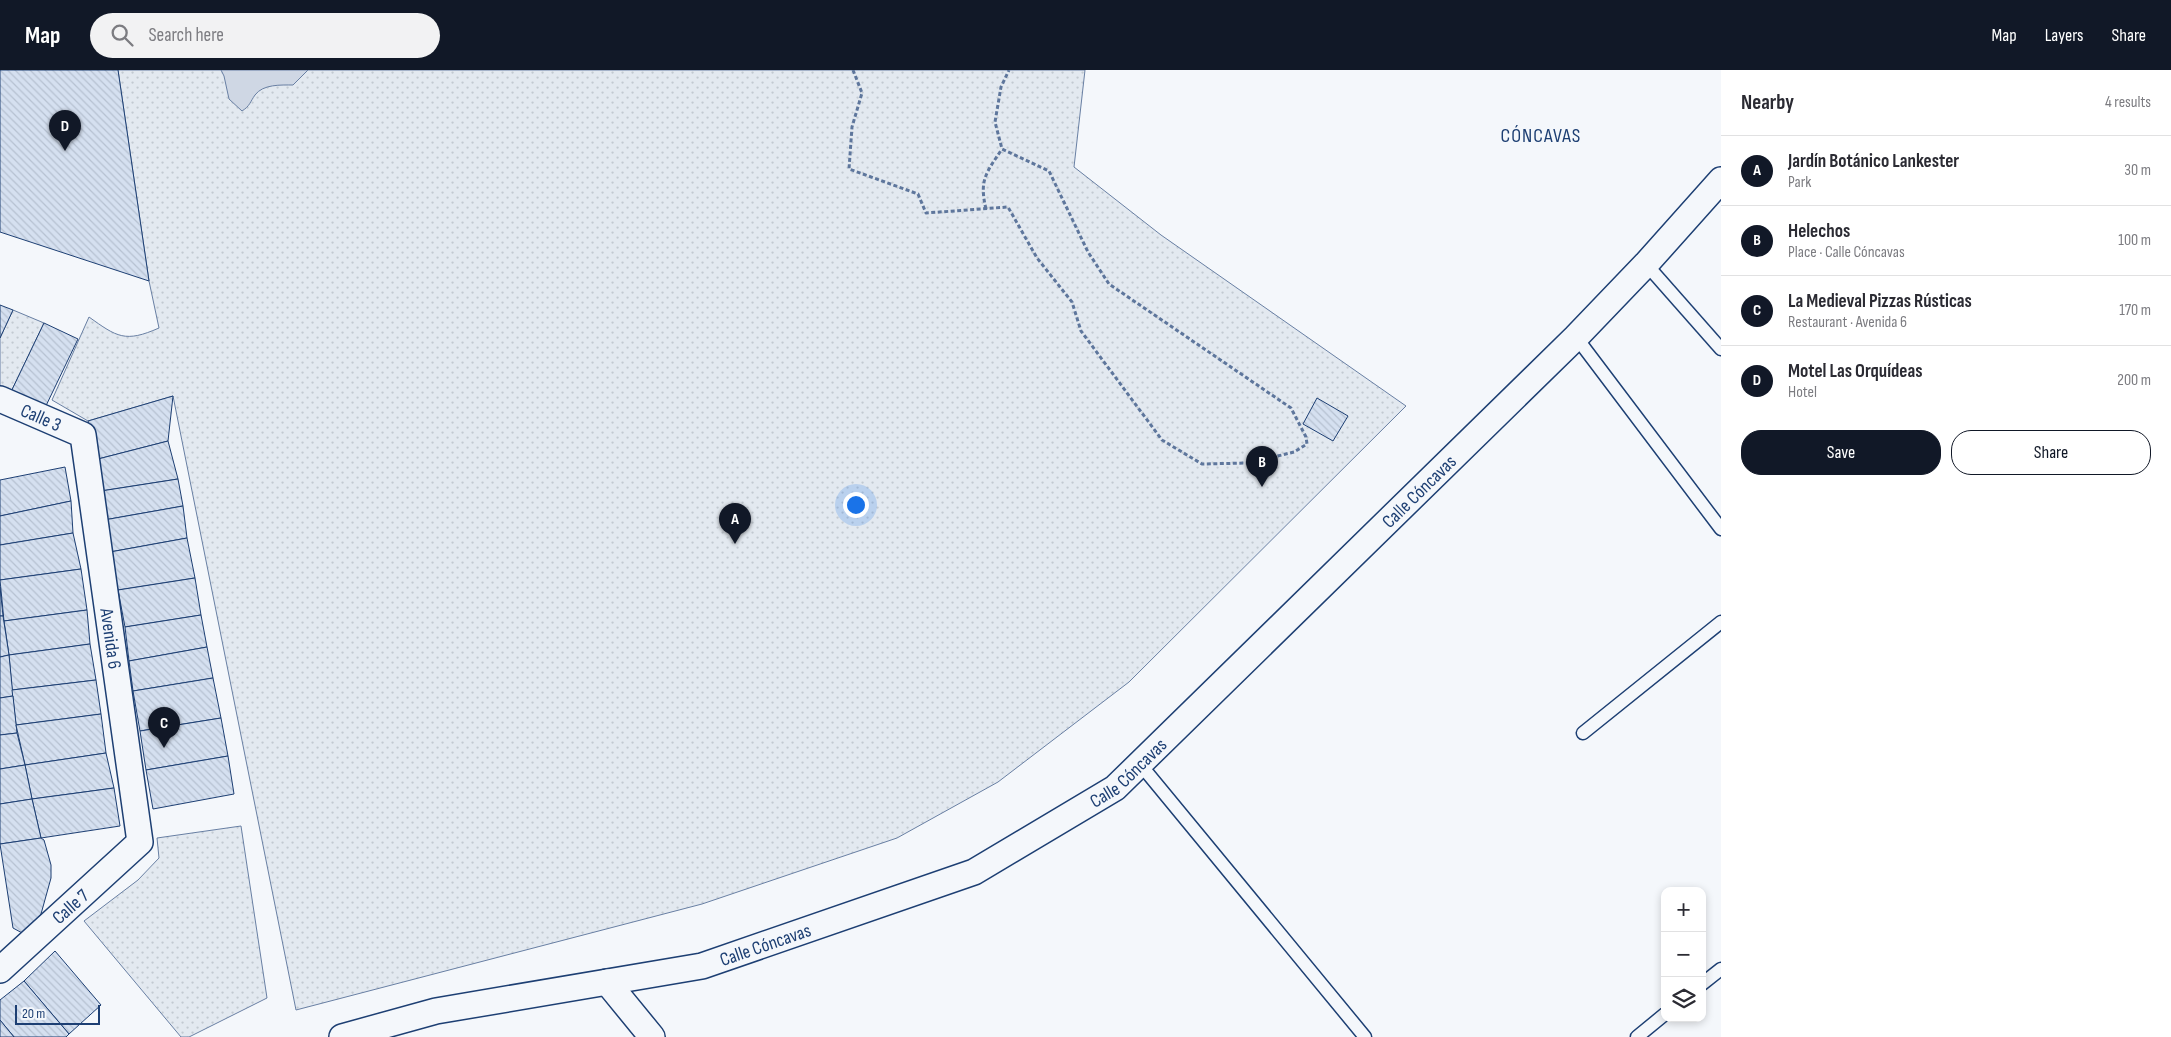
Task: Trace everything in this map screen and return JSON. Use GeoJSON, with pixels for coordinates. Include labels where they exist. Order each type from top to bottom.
{"type":"FeatureCollection","features":[{"type":"Feature","properties":{"kind":"street","name":"Calle Cóncavas"},"geometry":{"type":"LineString","coordinates":[[342,1037],[436,1011],[702,966],[974,872],[1115,788],[1576,337],[1646,264],[1721,180]]}},
{"type":"Feature","properties":{"kind":"street","name":"Calle 3"},"geometry":{"type":"LineString","coordinates":[[0,399],[83,434]]}},
{"type":"Feature","properties":{"kind":"street","name":"Avenida 6"},"geometry":{"type":"LineString","coordinates":[[83,434],[140,842]]}},
{"type":"Feature","properties":{"kind":"street","name":"Calle 7"},"geometry":{"type":"LineString","coordinates":[[1,968],[140,842]]}},
{"type":"Feature","properties":{"kind":"street"},"geometry":{"type":"LineString","coordinates":[[607,982],[652,1037]]}},
{"type":"Feature","properties":{"kind":"lane"},"geometry":{"type":"LineString","coordinates":[[1646,264],[1721,349]]}},
{"type":"Feature","properties":{"kind":"lane"},"geometry":{"type":"LineString","coordinates":[[1576,337],[1721,529]]}},
{"type":"Feature","properties":{"kind":"lane"},"geometry":{"type":"LineString","coordinates":[[1583,733],[1721,622]]}},
{"type":"Feature","properties":{"kind":"lane"},"geometry":{"type":"LineString","coordinates":[[1140,764],[1366,1037]]}},
{"type":"Feature","properties":{"kind":"lane"},"geometry":{"type":"LineString","coordinates":[[1706,981],[1721,968]]}},
{"type":"Feature","properties":{"kind":"lane"},"geometry":{"type":"LineString","coordinates":[[1637,1037],[1661,1017]]}},
{"type":"Feature","properties":{"kind":"path"},"geometry":{"type":"LineString","coordinates":[[853,70],[862,93],[852,127],[849,169],[918,194],[926,213],[1008,208],[1037,258],[1072,302],[1081,332],[1162,440],[1202,464],[1249,463],[1294,452],[1306,444],[1306,437],[1291,408],[1108,284],[1088,252],[1049,172],[1002,149]]}},
{"type":"Feature","properties":{"kind":"path"},"geometry":{"type":"LineString","coordinates":[[986,209],[982,190],[986,172],[1002,149],[995,122],[1001,87],[1009,70]]}},
{"type":"Feature","properties":{"kind":"shaded area"},"geometry":{"type":"Polygon","coordinates":[[[118,70],[1085,70],[1074,167],[1161,235],[1406,406],[1129,682],[998,782],[897,838],[702,904],[296,1010],[173,396],[88,421],[52,400],[89,317],[122,336],[138,335],[159,328],[149,281],[118,70]]]}},
{"type":"Feature","properties":{"kind":"shaded area"},"geometry":{"type":"Polygon","coordinates":[[[221,70],[308,70],[293,85],[272,86],[258,91],[248,106],[242,111],[229,99],[221,70]]]}},
{"type":"Feature","properties":{"kind":"shaded area"},"geometry":{"type":"Polygon","coordinates":[[[13,310],[44,323],[9,396],[0,392],[0,338],[13,310]]]}},
{"type":"Feature","properties":{"kind":"shaded area"},"geometry":{"type":"Polygon","coordinates":[[[241,826],[267,998],[189,1037],[181,1037],[84,921],[138,880],[159,858],[157,838],[241,826]]]}},
{"type":"Feature","properties":{"kind":"building"},"geometry":{"type":"Polygon","coordinates":[[[0,70],[118,70],[149,281],[0,232],[0,70]]]}},
{"type":"Feature","properties":{"kind":"building"},"geometry":{"type":"Polygon","coordinates":[[[0,305],[13,310],[0,338],[0,305]]]}},
{"type":"Feature","properties":{"kind":"building"},"geometry":{"type":"Polygon","coordinates":[[[44,323],[78,339],[43,412],[9,396],[44,323]]]}},
{"type":"Feature","properties":{"kind":"building"},"geometry":{"type":"Polygon","coordinates":[[[173,396],[168,441],[98,459],[88,421],[173,396]]]}},
{"type":"Feature","properties":{"kind":"building"},"geometry":{"type":"Polygon","coordinates":[[[1317,398],[1348,416],[1333,441],[1303,424],[1317,398]]]}},
{"type":"Feature","properties":{"kind":"building"},"geometry":{"type":"Polygon","coordinates":[[[168,441],[178,479],[101,491],[98,459],[168,441]]]}},
{"type":"Feature","properties":{"kind":"building"},"geometry":{"type":"Polygon","coordinates":[[[65,467],[71,501],[0,516],[0,480],[65,467]]]}},
{"type":"Feature","properties":{"kind":"building"},"geometry":{"type":"Polygon","coordinates":[[[178,479],[183,506],[104,520],[101,491],[178,479]]]}},
{"type":"Feature","properties":{"kind":"building"},"geometry":{"type":"Polygon","coordinates":[[[71,501],[73,533],[0,545],[0,516],[71,501]]]}},
{"type":"Feature","properties":{"kind":"building"},"geometry":{"type":"Polygon","coordinates":[[[183,506],[187,538],[110,552],[104,520],[183,506]]]}},
{"type":"Feature","properties":{"kind":"building"},"geometry":{"type":"Polygon","coordinates":[[[73,533],[81,569],[0,580],[0,545],[73,533]]]}},
{"type":"Feature","properties":{"kind":"building"},"geometry":{"type":"Polygon","coordinates":[[[187,538],[195,578],[118,590],[110,552],[187,538]]]}},
{"type":"Feature","properties":{"kind":"building"},"geometry":{"type":"Polygon","coordinates":[[[81,569],[87,610],[4,621],[0,580],[81,569]]]}},
{"type":"Feature","properties":{"kind":"building"},"geometry":{"type":"Polygon","coordinates":[[[195,578],[201,615],[125,627],[118,590],[195,578]]]}},
{"type":"Feature","properties":{"kind":"building"},"geometry":{"type":"Polygon","coordinates":[[[0,587],[3,616],[0,616],[0,587]]]}},
{"type":"Feature","properties":{"kind":"building"},"geometry":{"type":"Polygon","coordinates":[[[87,610],[90,644],[9,655],[4,621],[87,610]]]}},
{"type":"Feature","properties":{"kind":"building"},"geometry":{"type":"Polygon","coordinates":[[[201,615],[207,647],[129,661],[125,627],[201,615]]]}},
{"type":"Feature","properties":{"kind":"building"},"geometry":{"type":"Polygon","coordinates":[[[0,616],[3,616],[9,655],[0,657],[0,616]]]}},
{"type":"Feature","properties":{"kind":"building"},"geometry":{"type":"Polygon","coordinates":[[[90,644],[96,680],[12,690],[9,655],[90,644]]]}},
{"type":"Feature","properties":{"kind":"building"},"geometry":{"type":"Polygon","coordinates":[[[207,647],[213,678],[133,691],[129,661],[207,647]]]}},
{"type":"Feature","properties":{"kind":"building"},"geometry":{"type":"Polygon","coordinates":[[[9,655],[13,696],[0,698],[0,657],[9,655]]]}},
{"type":"Feature","properties":{"kind":"building"},"geometry":{"type":"Polygon","coordinates":[[[213,678],[221,718],[140,731],[133,691],[213,678]]]}},
{"type":"Feature","properties":{"kind":"building"},"geometry":{"type":"Polygon","coordinates":[[[96,680],[101,714],[16,725],[12,690],[96,680]]]}},
{"type":"Feature","properties":{"kind":"building"},"geometry":{"type":"Polygon","coordinates":[[[13,696],[17,733],[0,735],[0,698],[13,696]]]}},
{"type":"Feature","properties":{"kind":"building"},"geometry":{"type":"Polygon","coordinates":[[[101,714],[106,753],[25,765],[16,725],[101,714]]]}},
{"type":"Feature","properties":{"kind":"building"},"geometry":{"type":"Polygon","coordinates":[[[221,718],[228,756],[146,770],[140,731],[221,718]]]}},
{"type":"Feature","properties":{"kind":"building"},"geometry":{"type":"Polygon","coordinates":[[[17,733],[25,765],[0,769],[0,735],[17,733]]]}},
{"type":"Feature","properties":{"kind":"building"},"geometry":{"type":"Polygon","coordinates":[[[106,753],[114,788],[32,799],[25,765],[106,753]]]}},
{"type":"Feature","properties":{"kind":"building"},"geometry":{"type":"Polygon","coordinates":[[[228,756],[234,794],[153,809],[146,770],[228,756]]]}},
{"type":"Feature","properties":{"kind":"building"},"geometry":{"type":"Polygon","coordinates":[[[25,765],[32,799],[0,804],[0,769],[25,765]]]}},
{"type":"Feature","properties":{"kind":"building"},"geometry":{"type":"Polygon","coordinates":[[[114,788],[120,826],[41,838],[32,799],[114,788]]]}},
{"type":"Feature","properties":{"kind":"building"},"geometry":{"type":"Polygon","coordinates":[[[32,799],[41,838],[0,844],[0,804],[32,799]]]}},
{"type":"Feature","properties":{"kind":"building"},"geometry":{"type":"Polygon","coordinates":[[[41,838],[44,840],[51,865],[51,878],[41,914],[24,934],[13,928],[0,844],[41,838]]]}},
{"type":"Feature","properties":{"kind":"building"},"geometry":{"type":"Polygon","coordinates":[[[55,951],[101,1005],[69,1034],[24,981],[55,951]]]}},
{"type":"Feature","properties":{"kind":"building"},"geometry":{"type":"Polygon","coordinates":[[[24,981],[69,1034],[66,1037],[14,1037],[0,1020],[0,1000],[24,981]]]}},
{"type":"Feature","properties":{"kind":"building"},"geometry":{"type":"Polygon","coordinates":[[[0,1020],[14,1037],[0,1037],[0,1020]]]}},
{"type":"Feature","properties":{"kind":"place","name":"Motel Las Orquídeas"},"geometry":{"type":"Point","coordinates":[65,151]}},
{"type":"Feature","properties":{"kind":"place","name":"Helechos"},"geometry":{"type":"Point","coordinates":[1262,487]}},
{"type":"Feature","properties":{"kind":"place","name":"Jardín Botánico Lankester"},"geometry":{"type":"Point","coordinates":[735,544]}},
{"type":"Feature","properties":{"kind":"place","name":"La Medieval Pizzas Rústicas"},"geometry":{"type":"Point","coordinates":[164,748]}},
{"type":"Feature","properties":{"kind":"district","name":"CÓNCAVAS"},"geometry":{"type":"Point","coordinates":[1541,135]}}]}
